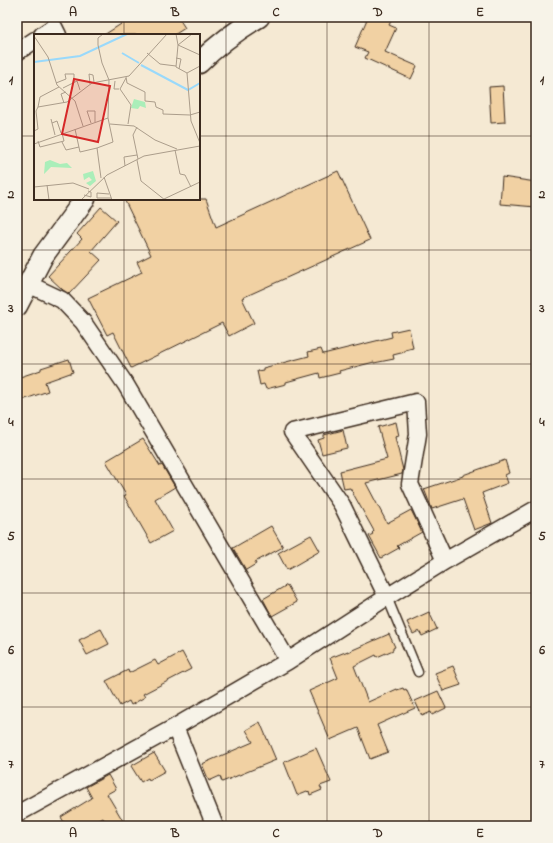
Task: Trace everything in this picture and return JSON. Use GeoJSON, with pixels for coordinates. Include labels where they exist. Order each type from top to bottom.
{"type":"FeatureCollection","features":[{"type":"Feature","properties":{"kind":"street"},"geometry":{"type":"LineString","coordinates":[[200,62],[253,18]]}},
{"type":"Feature","properties":{"kind":"street"},"geometry":{"type":"LineString","coordinates":[[44,34],[54,27],[58,34]]}},
{"type":"Feature","properties":{"kind":"street"},"geometry":{"type":"LineString","coordinates":[[18,49],[34,41]]}},
{"type":"Feature","properties":{"kind":"street"},"geometry":{"type":"LineString","coordinates":[[17,306],[22,282],[84,200]]}},
{"type":"Feature","properties":{"kind":"street"},"geometry":{"type":"LineString","coordinates":[[22,282],[62,300],[83,322],[126,384],[288,660]]}},
{"type":"Feature","properties":{"kind":"street"},"geometry":{"type":"LineString","coordinates":[[386,597],[342,504],[292,432],[416,402],[418,434],[410,484],[445,561]]}},
{"type":"Feature","properties":{"kind":"street"},"geometry":{"type":"LineString","coordinates":[[17,814],[175,727],[288,660],[445,561],[536,509]]}},
{"type":"Feature","properties":{"kind":"street"},"geometry":{"type":"LineString","coordinates":[[175,727],[216,826]]}},
{"type":"Feature","properties":{"kind":"lane"},"geometry":{"type":"LineString","coordinates":[[386,597],[418,672]]}},
{"type":"Feature","properties":{"kind":"building"},"geometry":{"type":"Polygon","coordinates":[[[132,17],[178,17],[185,28],[176,34],[106,34],[132,17]]]}},
{"type":"Feature","properties":{"kind":"building"},"geometry":{"type":"Polygon","coordinates":[[[368,17],[393,17],[389,25],[396,28],[385,52],[417,66],[411,79],[365,58],[368,52],[355,47],[368,17]]]}},
{"type":"Feature","properties":{"kind":"building"},"geometry":{"type":"Polygon","coordinates":[[[503,86],[505,122],[491,123],[489,87],[503,86]]]}},
{"type":"Feature","properties":{"kind":"building"},"geometry":{"type":"Polygon","coordinates":[[[338,171],[370,240],[242,298],[254,323],[229,336],[222,323],[131,368],[113,332],[107,335],[88,298],[142,272],[137,262],[151,255],[124,200],[206,199],[216,227],[338,171]]]}},
{"type":"Feature","properties":{"kind":"building"},"geometry":{"type":"Polygon","coordinates":[[[502,177],[536,182],[536,207],[500,204],[502,177]]]}},
{"type":"Feature","properties":{"kind":"building"},"geometry":{"type":"Polygon","coordinates":[[[101,207],[117,221],[91,251],[101,260],[69,294],[48,276],[82,239],[77,234],[101,207]]]}},
{"type":"Feature","properties":{"kind":"building"},"geometry":{"type":"Polygon","coordinates":[[[409,328],[413,348],[393,355],[394,359],[374,362],[339,371],[340,373],[320,378],[319,373],[266,389],[264,384],[260,385],[257,371],[263,370],[263,368],[309,356],[308,352],[321,349],[323,354],[392,337],[391,332],[409,328]]]}},
{"type":"Feature","properties":{"kind":"building"},"geometry":{"type":"Polygon","coordinates":[[[69,359],[73,372],[45,382],[48,391],[17,402],[17,378],[69,359]]]}},
{"type":"Feature","properties":{"kind":"building"},"geometry":{"type":"Polygon","coordinates":[[[396,422],[399,436],[395,437],[403,470],[402,474],[366,483],[387,523],[411,510],[422,532],[397,546],[399,548],[381,558],[369,536],[373,534],[372,533],[374,531],[350,488],[344,489],[340,471],[387,459],[378,427],[396,422]]]}},
{"type":"Feature","properties":{"kind":"building"},"geometry":{"type":"Polygon","coordinates":[[[343,430],[347,448],[322,454],[318,440],[324,438],[324,435],[343,430]]]}},
{"type":"Feature","properties":{"kind":"building"},"geometry":{"type":"Polygon","coordinates":[[[143,439],[160,466],[162,465],[175,487],[155,499],[173,531],[151,543],[106,461],[143,439]]]}},
{"type":"Feature","properties":{"kind":"building"},"geometry":{"type":"Polygon","coordinates":[[[505,460],[509,473],[505,475],[508,483],[482,493],[492,523],[474,530],[463,499],[432,509],[424,489],[505,460]]]}},
{"type":"Feature","properties":{"kind":"building"},"geometry":{"type":"Polygon","coordinates":[[[271,526],[283,547],[255,562],[256,564],[246,570],[233,548],[271,526]]]}},
{"type":"Feature","properties":{"kind":"building"},"geometry":{"type":"Polygon","coordinates":[[[311,535],[320,551],[287,570],[278,553],[311,535]]]}},
{"type":"Feature","properties":{"kind":"building"},"geometry":{"type":"Polygon","coordinates":[[[287,585],[297,602],[272,616],[263,599],[287,585]]]}},
{"type":"Feature","properties":{"kind":"building"},"geometry":{"type":"Polygon","coordinates":[[[429,612],[437,629],[422,636],[419,631],[413,634],[407,622],[429,612]]]}},
{"type":"Feature","properties":{"kind":"building"},"geometry":{"type":"Polygon","coordinates":[[[101,629],[109,644],[87,655],[79,640],[101,629]]]}},
{"type":"Feature","properties":{"kind":"building"},"geometry":{"type":"Polygon","coordinates":[[[389,634],[395,647],[393,650],[377,657],[376,655],[354,666],[368,702],[397,689],[403,688],[404,690],[406,689],[415,708],[377,725],[388,752],[370,759],[358,728],[330,740],[309,691],[338,678],[330,658],[348,652],[389,634]]]}},
{"type":"Feature","properties":{"kind":"building"},"geometry":{"type":"Polygon","coordinates":[[[182,652],[191,669],[143,694],[145,697],[131,705],[129,701],[120,706],[106,681],[128,670],[129,673],[155,660],[158,665],[182,652]]]}},
{"type":"Feature","properties":{"kind":"building"},"geometry":{"type":"Polygon","coordinates":[[[453,666],[461,685],[443,691],[435,673],[453,666]]]}},
{"type":"Feature","properties":{"kind":"building"},"geometry":{"type":"Polygon","coordinates":[[[438,691],[446,708],[432,715],[431,712],[422,716],[415,701],[438,691]]]}},
{"type":"Feature","properties":{"kind":"building"},"geometry":{"type":"Polygon","coordinates":[[[260,722],[276,760],[222,782],[220,776],[209,781],[202,764],[253,742],[246,730],[260,722]]]}},
{"type":"Feature","properties":{"kind":"building"},"geometry":{"type":"Polygon","coordinates":[[[316,748],[331,782],[320,786],[322,790],[310,795],[309,791],[307,791],[297,795],[284,762],[316,748]]]}},
{"type":"Feature","properties":{"kind":"building"},"geometry":{"type":"Polygon","coordinates":[[[154,753],[165,771],[149,780],[148,778],[141,782],[131,766],[154,753]]]}},
{"type":"Feature","properties":{"kind":"building"},"geometry":{"type":"Polygon","coordinates":[[[108,775],[116,789],[107,794],[126,826],[109,826],[103,818],[89,826],[66,826],[61,817],[92,798],[86,787],[108,775]]]}}]}
